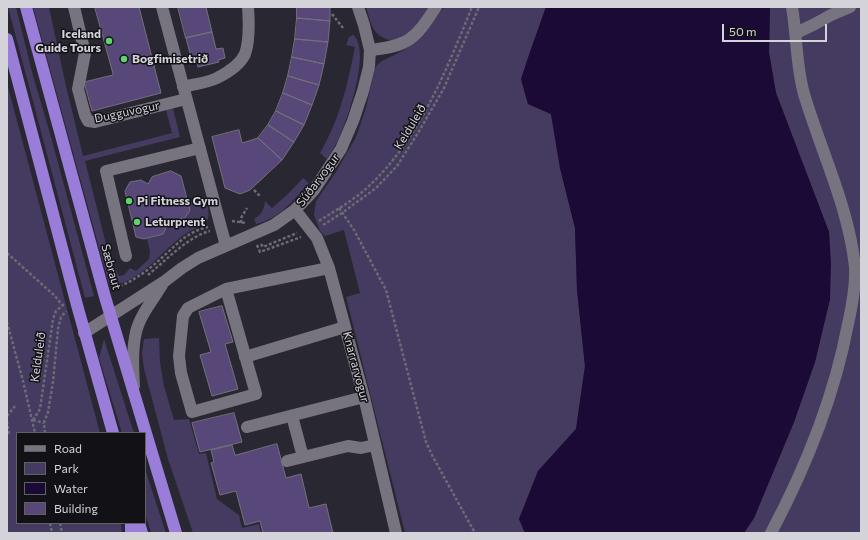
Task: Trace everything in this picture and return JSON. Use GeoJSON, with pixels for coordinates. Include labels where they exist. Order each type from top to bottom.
{"type":"FeatureCollection","features":[{"type":"Feature","properties":{"kind":"highway","name":"Sæbraut"},"geometry":{"type":"LineString","coordinates":[[26,7],[111,316],[176,533]]}},
{"type":"Feature","properties":{"kind":"highway"},"geometry":{"type":"LineString","coordinates":[[7,39],[84,333],[113,432]]}},
{"type":"Feature","properties":{"kind":"highway"},"geometry":{"type":"LineString","coordinates":[[168,509],[185,533]]}},
{"type":"Feature","properties":{"kind":"street","name":"Dugguvogur"},"geometry":{"type":"LineString","coordinates":[[74,7],[85,53],[78,89],[84,116],[88,121],[95,122],[186,99]]}},
{"type":"Feature","properties":{"kind":"street"},"geometry":{"type":"LineString","coordinates":[[162,7],[226,246]]}},
{"type":"Feature","properties":{"kind":"street"},"geometry":{"type":"LineString","coordinates":[[183,87],[216,79],[233,69],[241,60],[245,55],[248,40],[248,7]]}},
{"type":"Feature","properties":{"kind":"street","name":"Súðarvogur"},"geometry":{"type":"LineString","coordinates":[[84,333],[198,258],[274,225],[295,210],[314,190],[342,149],[364,91],[369,67],[370,50],[358,7]]}},
{"type":"Feature","properties":{"kind":"street"},"geometry":{"type":"LineString","coordinates":[[370,50],[388,48],[402,44],[412,38],[423,27],[436,7]]}},
{"type":"Feature","properties":{"kind":"street"},"geometry":{"type":"LineString","coordinates":[[771,533],[791,494],[814,443],[830,394],[843,352],[852,302],[855,269],[851,242],[839,199],[804,92],[792,7]]}},
{"type":"Feature","properties":{"kind":"street"},"geometry":{"type":"LineString","coordinates":[[796,33],[850,7]]}},
{"type":"Feature","properties":{"kind":"street"},"geometry":{"type":"LineString","coordinates":[[126,256],[106,171],[200,148]]}},
{"type":"Feature","properties":{"kind":"street","name":"Knarrarvogur"},"geometry":{"type":"LineString","coordinates":[[295,210],[317,238],[330,268],[364,397],[396,533]]}},
{"type":"Feature","properties":{"kind":"street"},"geometry":{"type":"LineString","coordinates":[[226,289],[256,394],[192,412],[181,373],[179,356],[182,316],[188,308],[226,289],[330,268]]}},
{"type":"Feature","properties":{"kind":"street","name":"Súðarvogur"},"geometry":{"type":"LineString","coordinates":[[134,390],[133,358],[136,331],[140,320],[165,281]]}},
{"type":"Feature","properties":{"kind":"street"},"geometry":{"type":"LineString","coordinates":[[245,357],[345,327]]}},
{"type":"Feature","properties":{"kind":"street"},"geometry":{"type":"LineString","coordinates":[[247,427],[364,397]]}},
{"type":"Feature","properties":{"kind":"street"},"geometry":{"type":"LineString","coordinates":[[292,416],[303,457]]}},
{"type":"Feature","properties":{"kind":"street"},"geometry":{"type":"LineString","coordinates":[[287,461],[348,446],[360,448],[375,445]]}},
{"type":"Feature","properties":{"kind":"path","name":"Kelduleið"},"geometry":{"type":"LineString","coordinates":[[316,223],[368,186],[388,166],[414,129],[440,85],[472,7]]}},
{"type":"Feature","properties":{"kind":"path","name":"Kelduleið"},"geometry":{"type":"LineString","coordinates":[[319,228],[376,188],[396,166],[418,133],[444,88],[479,7]]}},
{"type":"Feature","properties":{"kind":"path"},"geometry":{"type":"LineString","coordinates":[[332,14],[343,28]]}},
{"type":"Feature","properties":{"kind":"path"},"geometry":{"type":"LineString","coordinates":[[254,190],[260,196]]}},
{"type":"Feature","properties":{"kind":"path"},"geometry":{"type":"LineString","coordinates":[[240,226],[241,218],[247,208]]}},
{"type":"Feature","properties":{"kind":"path"},"geometry":{"type":"LineString","coordinates":[[339,208],[354,230],[386,290],[426,442],[475,533]]}},
{"type":"Feature","properties":{"kind":"path"},"geometry":{"type":"LineString","coordinates":[[232,221],[248,223],[252,226]]}},
{"type":"Feature","properties":{"kind":"path"},"geometry":{"type":"LineString","coordinates":[[112,289],[131,282],[146,271],[188,234],[210,226]]}},
{"type":"Feature","properties":{"kind":"path"},"geometry":{"type":"LineString","coordinates":[[146,277],[192,239],[203,232],[210,230]]}},
{"type":"Feature","properties":{"kind":"path"},"geometry":{"type":"LineString","coordinates":[[260,241],[263,247],[302,231]]}},
{"type":"Feature","properties":{"kind":"path"},"geometry":{"type":"LineString","coordinates":[[256,243],[260,252],[305,235]]}},
{"type":"Feature","properties":{"kind":"path"},"geometry":{"type":"LineString","coordinates":[[7,253],[55,296],[62,305],[70,302]]}},
{"type":"Feature","properties":{"kind":"path","name":"Kelduleið"},"geometry":{"type":"LineString","coordinates":[[33,420],[40,409],[53,318],[62,305]]}},
{"type":"Feature","properties":{"kind":"path"},"geometry":{"type":"LineString","coordinates":[[45,432],[44,423],[48,412],[53,382],[58,329],[61,317],[67,309]]}},
{"type":"Feature","properties":{"kind":"path"},"geometry":{"type":"LineString","coordinates":[[7,322],[35,432]]}},
{"type":"Feature","properties":{"kind":"path"},"geometry":{"type":"LineString","coordinates":[[7,416],[15,406]]}},
{"type":"Feature","properties":{"kind":"path"},"geometry":{"type":"LineString","coordinates":[[33,420],[44,423]]}},
{"type":"Feature","properties":{"kind":"path"},"geometry":{"type":"LineString","coordinates":[[7,421],[9,434],[7,435]]}},
{"type":"Feature","properties":{"kind":"green space"},"geometry":{"type":"Polygon","coordinates":[[[8,7],[16,7],[32,72],[94,296],[85,298],[8,7]]]}},
{"type":"Feature","properties":{"kind":"green space"},"geometry":{"type":"Polygon","coordinates":[[[33,7],[49,7],[83,156],[172,133],[166,110],[173,108],[180,137],[85,161],[109,256],[119,276],[124,275],[130,268],[136,271],[149,259],[150,251],[147,239],[163,234],[166,228],[164,223],[187,201],[205,197],[208,206],[208,218],[205,223],[187,233],[152,264],[134,278],[123,283],[112,286],[109,283],[33,7]]]}},
{"type":"Feature","properties":{"kind":"green space"},"geometry":{"type":"Polygon","coordinates":[[[366,7],[433,7],[405,37],[398,40],[392,40],[384,38],[376,32],[371,23],[366,7]]]}},
{"type":"Feature","properties":{"kind":"green space"},"geometry":{"type":"Polygon","coordinates":[[[444,7],[546,7],[521,79],[528,104],[551,114],[560,168],[575,228],[577,290],[585,366],[576,429],[538,471],[519,519],[525,533],[405,533],[346,297],[360,293],[344,230],[325,236],[320,231],[314,215],[316,201],[336,172],[356,137],[366,108],[374,71],[377,65],[404,50],[425,33],[444,7]]]}},
{"type":"Feature","properties":{"kind":"green space"},"geometry":{"type":"Polygon","coordinates":[[[770,7],[861,7],[861,533],[744,533],[754,518],[794,422],[815,362],[830,299],[829,232],[776,93],[769,53],[770,7]]]}},
{"type":"Feature","properties":{"kind":"green space"},"geometry":{"type":"Polygon","coordinates":[[[353,35],[358,43],[360,55],[356,86],[352,103],[342,131],[327,159],[320,153],[338,115],[346,89],[355,47],[346,45],[349,37],[353,35]]]}},
{"type":"Feature","properties":{"kind":"green space"},"geometry":{"type":"Polygon","coordinates":[[[7,83],[100,432],[16,432],[16,524],[121,524],[122,533],[7,533],[7,83]]]}},
{"type":"Feature","properties":{"kind":"green space"},"geometry":{"type":"Polygon","coordinates":[[[303,178],[309,183],[286,208],[272,218],[256,224],[254,219],[262,212],[265,201],[272,208],[303,178]]]}},
{"type":"Feature","properties":{"kind":"green space"},"geometry":{"type":"Polygon","coordinates":[[[159,338],[160,362],[164,386],[174,420],[189,419],[199,454],[206,453],[217,499],[239,515],[242,528],[259,524],[261,533],[193,533],[168,459],[144,369],[142,353],[144,339],[159,338]]]}},
{"type":"Feature","properties":{"kind":"green space"},"geometry":{"type":"Polygon","coordinates":[[[104,339],[134,432],[122,432],[99,358],[104,339]]]}},
{"type":"Feature","properties":{"kind":"green space"},"geometry":{"type":"Polygon","coordinates":[[[146,472],[166,533],[151,533],[146,516],[146,472]]]}},
{"type":"Feature","properties":{"kind":"water"},"geometry":{"type":"Polygon","coordinates":[[[546,7],[770,7],[769,53],[776,93],[829,232],[831,264],[830,299],[815,362],[794,422],[754,518],[744,533],[525,533],[519,519],[538,471],[576,429],[585,366],[577,290],[575,228],[560,168],[551,114],[528,104],[521,79],[546,7]]]}},
{"type":"Feature","properties":{"kind":"building"},"geometry":{"type":"Polygon","coordinates":[[[95,7],[139,7],[161,93],[92,111],[84,82],[113,75],[95,7]]]}},
{"type":"Feature","properties":{"kind":"building"},"geometry":{"type":"Polygon","coordinates":[[[178,7],[206,7],[212,32],[186,38],[178,7]]]}},
{"type":"Feature","properties":{"kind":"building"},"geometry":{"type":"Polygon","coordinates":[[[297,7],[330,7],[330,21],[297,18],[297,7]]]}},
{"type":"Feature","properties":{"kind":"building"},"geometry":{"type":"Polygon","coordinates":[[[297,18],[330,21],[328,42],[295,39],[297,18]]]}},
{"type":"Feature","properties":{"kind":"building"},"geometry":{"type":"Polygon","coordinates":[[[212,32],[216,49],[223,48],[225,58],[218,60],[219,62],[198,67],[195,56],[191,57],[186,38],[212,32]]]}},
{"type":"Feature","properties":{"kind":"building"},"geometry":{"type":"Polygon","coordinates":[[[295,39],[328,42],[324,64],[292,57],[295,39]]]}},
{"type":"Feature","properties":{"kind":"building"},"geometry":{"type":"Polygon","coordinates":[[[292,57],[324,64],[319,85],[288,76],[292,57]]]}},
{"type":"Feature","properties":{"kind":"building"},"geometry":{"type":"Polygon","coordinates":[[[288,76],[319,85],[312,105],[283,93],[288,76]]]}},
{"type":"Feature","properties":{"kind":"building"},"geometry":{"type":"Polygon","coordinates":[[[283,93],[312,105],[304,125],[276,111],[283,93]]]}},
{"type":"Feature","properties":{"kind":"building"},"geometry":{"type":"Polygon","coordinates":[[[276,111],[304,125],[294,142],[268,125],[276,111]]]}},
{"type":"Feature","properties":{"kind":"building"},"geometry":{"type":"Polygon","coordinates":[[[268,125],[294,142],[282,160],[258,138],[268,125]]]}},
{"type":"Feature","properties":{"kind":"building"},"geometry":{"type":"Polygon","coordinates":[[[239,130],[242,143],[258,138],[282,160],[250,190],[240,194],[225,188],[212,137],[239,130]]]}},
{"type":"Feature","properties":{"kind":"building"},"geometry":{"type":"Polygon","coordinates":[[[171,171],[181,176],[190,210],[185,218],[164,223],[166,228],[163,234],[144,239],[136,237],[125,191],[130,182],[141,180],[148,184],[152,177],[171,171]]]}},
{"type":"Feature","properties":{"kind":"building"},"geometry":{"type":"Polygon","coordinates":[[[222,306],[233,342],[225,344],[238,389],[212,396],[200,355],[211,352],[199,312],[222,306]]]}},
{"type":"Feature","properties":{"kind":"building"},"geometry":{"type":"Polygon","coordinates":[[[234,413],[242,442],[200,452],[192,423],[234,413]]]}},
{"type":"Feature","properties":{"kind":"building"},"geometry":{"type":"Polygon","coordinates":[[[277,444],[286,478],[301,474],[309,508],[326,504],[333,533],[263,533],[260,521],[245,525],[236,491],[220,495],[211,463],[214,462],[211,450],[232,445],[235,455],[277,444]]]}},
{"type":"Feature","properties":{"kind":"place","name":"Iceland Guide Tours"},"geometry":{"type":"Point","coordinates":[109,41]}},
{"type":"Feature","properties":{"kind":"place","name":"Bogfimisetrið"},"geometry":{"type":"Point","coordinates":[124,59]}},
{"type":"Feature","properties":{"kind":"place","name":"Pi Fitness Gym"},"geometry":{"type":"Point","coordinates":[129,201]}},
{"type":"Feature","properties":{"kind":"place","name":"Leturprent"},"geometry":{"type":"Point","coordinates":[137,222]}}]}
